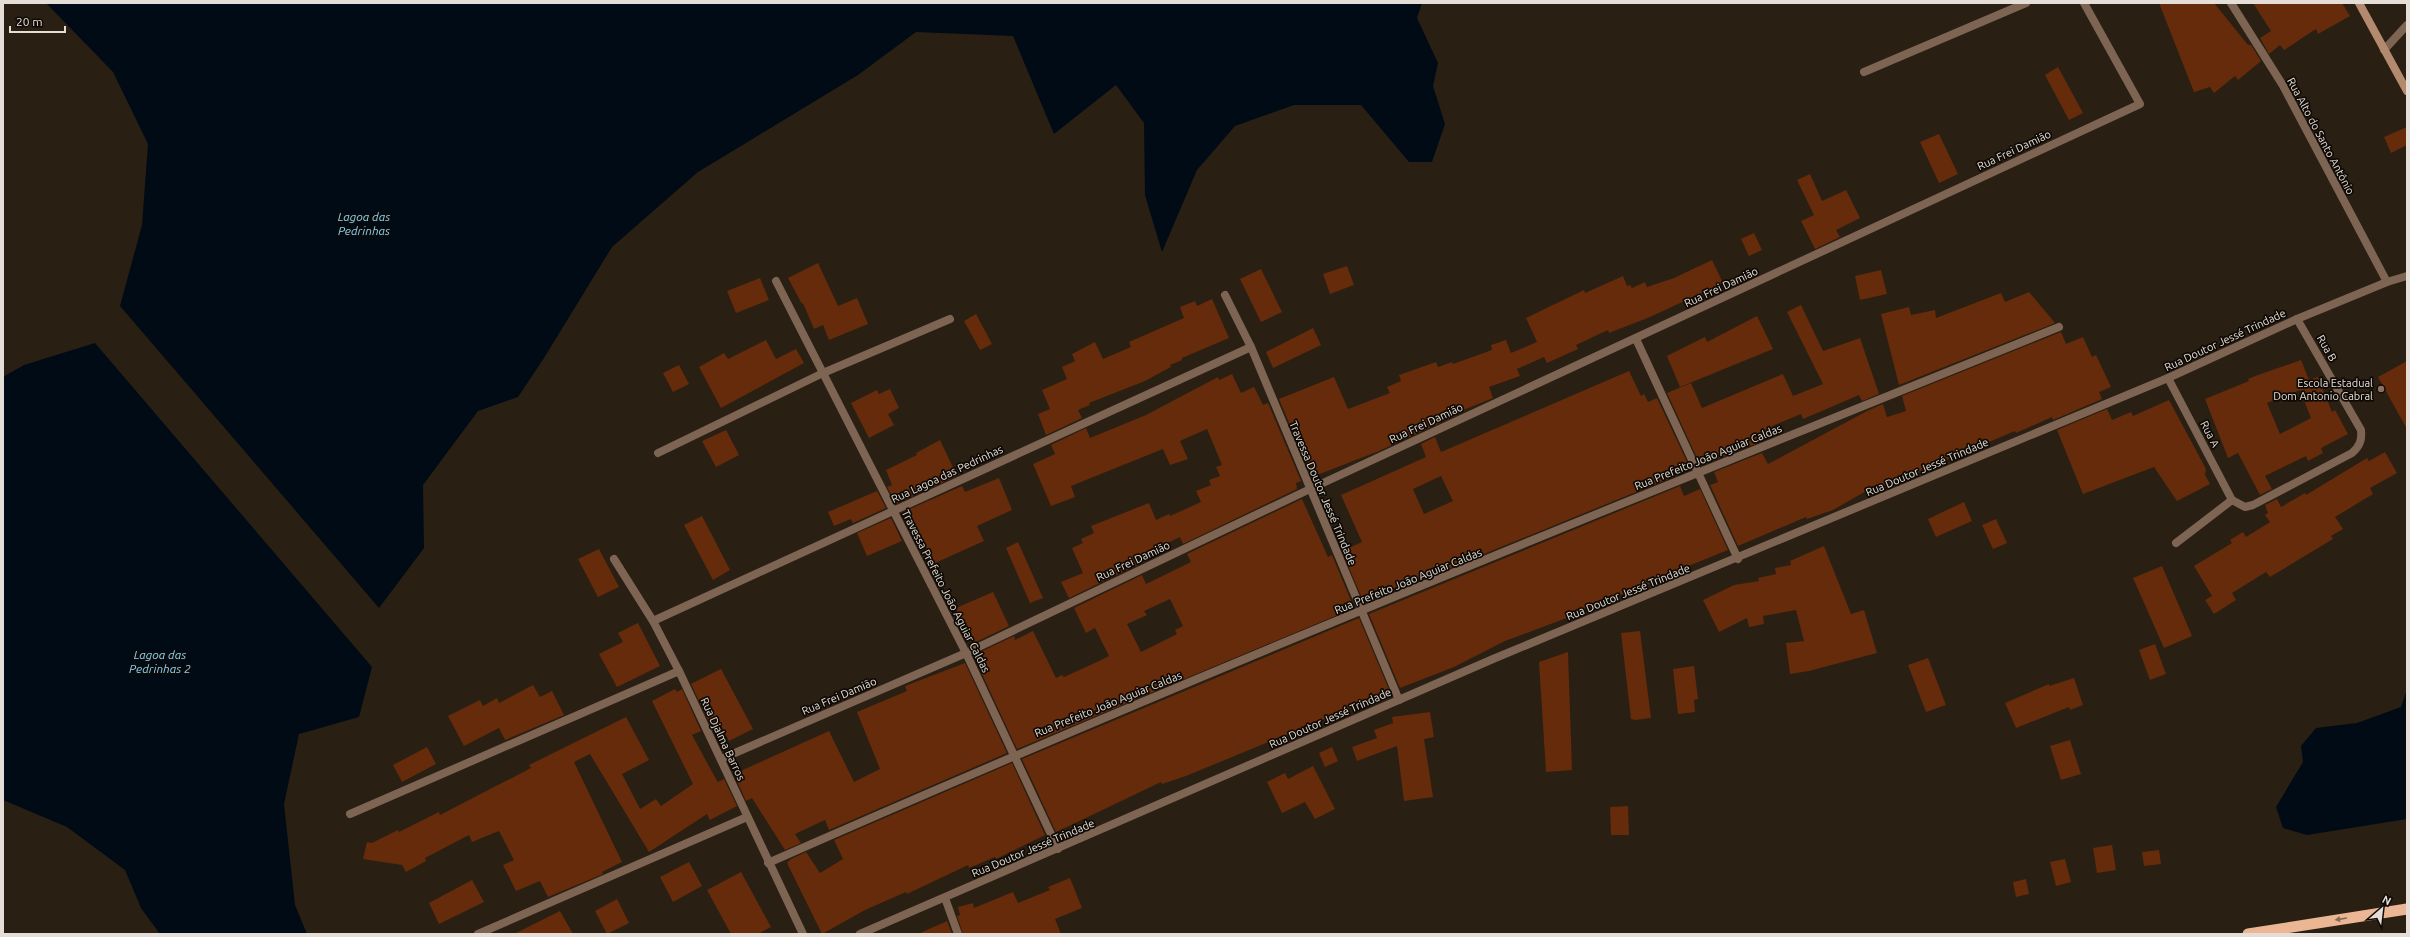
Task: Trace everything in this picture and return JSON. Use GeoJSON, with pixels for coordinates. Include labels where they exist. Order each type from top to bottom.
{"type":"FeatureCollection","features":[{"type":"Feature","properties":{"kind":"highway"},"geometry":{"type":"LineString","coordinates":[[2248,934],[2407,909]]}},
{"type":"Feature","properties":{"kind":"main road"},"geometry":{"type":"LineString","coordinates":[[2359,3],[2407,91]]}},
{"type":"Feature","properties":{"kind":"street"},"geometry":{"type":"LineString","coordinates":[[1864,72],[2026,3]]}},
{"type":"Feature","properties":{"kind":"street","name":"Rua Frei Damião"},"geometry":{"type":"LineString","coordinates":[[721,759],[966,652],[1310,489],[2140,104],[2084,3]]}},
{"type":"Feature","properties":{"kind":"street","name":"Rua Alto do Santo Antônio"},"geometry":{"type":"LineString","coordinates":[[2230,3],[2282,84],[2387,282]]}},
{"type":"Feature","properties":{"kind":"street"},"geometry":{"type":"LineString","coordinates":[[2384,50],[2407,25]]}},
{"type":"Feature","properties":{"kind":"street","name":"Rua Doutor Jessé Trindade"},"geometry":{"type":"LineString","coordinates":[[860,934],[1399,700],[2168,378],[2298,319],[2387,282],[2407,276]]}},
{"type":"Feature","properties":{"kind":"street","name":"Travessa Prefeito João Aguiar Caldas"},"geometry":{"type":"LineString","coordinates":[[776,281],[966,652],[1058,849]]}},
{"type":"Feature","properties":{"kind":"street","name":"Travessa Doutor Jessé Trindade"},"geometry":{"type":"LineString","coordinates":[[1225,295],[1250,347],[1399,700]]}},
{"type":"Feature","properties":{"kind":"street"},"geometry":{"type":"LineString","coordinates":[[658,454],[824,373],[950,319]]}},
{"type":"Feature","properties":{"kind":"street","name":"Rua B"},"geometry":{"type":"LineString","coordinates":[[2232,500],[2245,507],[2253,505],[2352,453],[2358,447],[2362,438],[2361,430],[2298,319]]}},
{"type":"Feature","properties":{"kind":"street","name":"Rua Prefeito João Aguiar Caldas"},"geometry":{"type":"LineString","coordinates":[[768,863],[1013,755],[1698,473],[2060,327]]}},
{"type":"Feature","properties":{"kind":"street"},"geometry":{"type":"LineString","coordinates":[[1636,339],[1738,558]]}},
{"type":"Feature","properties":{"kind":"street","name":"Rua Lagoa das Pedrinhas"},"geometry":{"type":"LineString","coordinates":[[653,621],[1250,347]]}},
{"type":"Feature","properties":{"kind":"street","name":"Rua A"},"geometry":{"type":"LineString","coordinates":[[2168,378],[2232,500]]}},
{"type":"Feature","properties":{"kind":"street"},"geometry":{"type":"LineString","coordinates":[[2176,543],[2232,500]]}},
{"type":"Feature","properties":{"kind":"street","name":"Rua Djalma Barros"},"geometry":{"type":"LineString","coordinates":[[614,559],[653,621],[679,671],[768,863],[803,934]]}},
{"type":"Feature","properties":{"kind":"street"},"geometry":{"type":"LineString","coordinates":[[350,814],[679,671]]}},
{"type":"Feature","properties":{"kind":"street"},"geometry":{"type":"LineString","coordinates":[[478,934],[747,817]]}},
{"type":"Feature","properties":{"kind":"street"},"geometry":{"type":"LineString","coordinates":[[945,898],[958,934]]}},
{"type":"Feature","properties":{"kind":"water","name":"Lagoa das Pedrinhas"},"geometry":{"type":"Polygon","coordinates":[[[46,3],[1422,3],[1417,18],[1438,63],[1433,86],[1445,124],[1432,162],[1409,162],[1361,105],[1294,105],[1235,126],[1197,170],[1162,252],[1145,195],[1144,123],[1116,85],[1054,134],[1013,36],[916,32],[858,75],[698,172],[612,247],[544,358],[518,397],[478,411],[423,485],[424,548],[379,608],[120,306],[142,225],[148,144],[113,72],[46,3]]]}},
{"type":"Feature","properties":{"kind":"water","name":"Lagoa das Pedrinhas 2"},"geometry":{"type":"Polygon","coordinates":[[[95,343],[372,667],[359,717],[299,734],[284,804],[295,905],[307,934],[160,934],[141,908],[125,870],[67,827],[3,800],[3,377],[24,365],[95,343]]]}},
{"type":"Feature","properties":{"kind":"water"},"geometry":{"type":"Polygon","coordinates":[[[2407,689],[2407,819],[2307,835],[2283,828],[2276,807],[2303,762],[2301,746],[2316,728],[2357,723],[2401,707],[2407,689]]]}},
{"type":"Feature","properties":{"kind":"building"},"geometry":{"type":"Polygon","coordinates":[[[2159,3],[2214,3],[2248,45],[2251,45],[2261,61],[2238,80],[2235,76],[2214,93],[2210,87],[2194,92],[2159,3]]]}},
{"type":"Feature","properties":{"kind":"building"},"geometry":{"type":"Polygon","coordinates":[[[2253,3],[2342,3],[2350,16],[2318,34],[2316,29],[2284,50],[2280,45],[2269,54],[2260,38],[2271,31],[2253,3]]]}},
{"type":"Feature","properties":{"kind":"building"},"geometry":{"type":"Polygon","coordinates":[[[2058,67],[2083,113],[2069,120],[2045,75],[2058,67]]]}},
{"type":"Feature","properties":{"kind":"building"},"geometry":{"type":"Polygon","coordinates":[[[2407,127],[2407,145],[2391,153],[2384,137],[2407,127]]]}},
{"type":"Feature","properties":{"kind":"building"},"geometry":{"type":"Polygon","coordinates":[[[1939,134],[1958,174],[1939,183],[1920,142],[1939,134]]]}},
{"type":"Feature","properties":{"kind":"building"},"geometry":{"type":"Polygon","coordinates":[[[1810,174],[1822,201],[1846,190],[1860,218],[1836,230],[1840,237],[1815,249],[1801,221],[1814,215],[1797,180],[1810,174]]]}},
{"type":"Feature","properties":{"kind":"building"},"geometry":{"type":"Polygon","coordinates":[[[1754,233],[1762,250],[1749,256],[1741,239],[1754,233]]]}},
{"type":"Feature","properties":{"kind":"building"},"geometry":{"type":"Polygon","coordinates":[[[1712,260],[1723,283],[1650,317],[1609,333],[1608,330],[1576,345],[1578,349],[1547,363],[1544,357],[1517,369],[1520,376],[1489,387],[1493,398],[1456,413],[1457,415],[1379,451],[1312,477],[1279,399],[1334,377],[1348,409],[1390,393],[1387,387],[1401,381],[1399,375],[1436,362],[1438,367],[1452,362],[1453,364],[1492,350],[1491,345],[1506,340],[1511,353],[1537,342],[1526,318],[1584,290],[1585,293],[1623,276],[1627,286],[1630,285],[1632,288],[1645,282],[1647,287],[1674,278],[1712,260]]]}},
{"type":"Feature","properties":{"kind":"building"},"geometry":{"type":"Polygon","coordinates":[[[818,263],[838,306],[857,298],[868,324],[829,340],[823,325],[814,329],[803,303],[802,304],[788,278],[818,263]]]}},
{"type":"Feature","properties":{"kind":"building"},"geometry":{"type":"Polygon","coordinates":[[[1347,266],[1354,285],[1330,294],[1323,274],[1347,266]]]}},
{"type":"Feature","properties":{"kind":"building"},"geometry":{"type":"Polygon","coordinates":[[[1261,269],[1282,312],[1261,322],[1240,279],[1261,269]]]}},
{"type":"Feature","properties":{"kind":"building"},"geometry":{"type":"Polygon","coordinates":[[[1881,270],[1887,294],[1860,300],[1855,276],[1881,270]]]}},
{"type":"Feature","properties":{"kind":"building"},"geometry":{"type":"Polygon","coordinates":[[[760,278],[769,300],[736,313],[727,291],[760,278]]]}},
{"type":"Feature","properties":{"kind":"building"},"geometry":{"type":"Polygon","coordinates":[[[2029,292],[2055,323],[1899,385],[1881,314],[1909,307],[1911,315],[1935,310],[1936,318],[2001,293],[2005,302],[2029,292]]]}},
{"type":"Feature","properties":{"kind":"building"},"geometry":{"type":"Polygon","coordinates":[[[1212,299],[1229,338],[1182,358],[1182,360],[1170,365],[1171,367],[1145,381],[1089,403],[1090,405],[1078,410],[1082,418],[1046,435],[1038,414],[1050,409],[1042,390],[1067,379],[1062,367],[1075,361],[1072,354],[1095,342],[1103,359],[1131,347],[1129,342],[1184,318],[1180,307],[1195,301],[1197,306],[1212,299]]]}},
{"type":"Feature","properties":{"kind":"building"},"geometry":{"type":"Polygon","coordinates":[[[1801,305],[1823,351],[1860,338],[1879,394],[1862,401],[1859,395],[1803,419],[1801,414],[1772,426],[1774,430],[1756,438],[1758,443],[1709,462],[1707,456],[1698,460],[1667,393],[1691,383],[1702,408],[1783,374],[1793,396],[1823,384],[1787,312],[1801,305]]]}},
{"type":"Feature","properties":{"kind":"building"},"geometry":{"type":"Polygon","coordinates":[[[976,314],[992,344],[980,350],[964,321],[976,314]]]}},
{"type":"Feature","properties":{"kind":"building"},"geometry":{"type":"Polygon","coordinates":[[[1757,316],[1773,349],[1680,387],[1667,356],[1705,337],[1707,342],[1757,316]]]}},
{"type":"Feature","properties":{"kind":"building"},"geometry":{"type":"Polygon","coordinates":[[[1313,328],[1321,345],[1273,368],[1266,352],[1313,328]]]}},
{"type":"Feature","properties":{"kind":"building"},"geometry":{"type":"Polygon","coordinates":[[[2061,332],[2066,344],[2083,337],[2092,357],[2096,355],[2111,387],[2099,392],[2102,399],[2053,420],[2052,417],[2016,433],[2015,431],[1920,471],[1893,485],[1892,482],[1870,493],[1868,490],[1833,510],[1807,519],[1806,517],[1738,546],[1710,485],[1718,482],[1714,472],[1762,453],[1768,464],[1883,404],[1887,417],[1906,411],[1902,396],[2061,332]]]}},
{"type":"Feature","properties":{"kind":"building"},"geometry":{"type":"Polygon","coordinates":[[[766,340],[776,359],[796,349],[804,363],[721,408],[699,367],[724,353],[728,359],[766,340]]]}},
{"type":"Feature","properties":{"kind":"building"},"geometry":{"type":"Polygon","coordinates":[[[2301,360],[2309,380],[2318,377],[2332,412],[2335,410],[2348,434],[2321,448],[2323,453],[2308,461],[2306,456],[2265,476],[2272,489],[2260,495],[2238,453],[2228,458],[2205,399],[2249,381],[2248,379],[2301,360]],[[2300,390],[2267,403],[2280,434],[2311,418],[2300,390]]]}},
{"type":"Feature","properties":{"kind":"building"},"geometry":{"type":"Polygon","coordinates":[[[2407,361],[2407,429],[2378,377],[2407,361]]]}},
{"type":"Feature","properties":{"kind":"building"},"geometry":{"type":"Polygon","coordinates":[[[679,365],[689,384],[673,392],[663,373],[679,365]]]}},
{"type":"Feature","properties":{"kind":"building"},"geometry":{"type":"Polygon","coordinates":[[[1629,371],[1641,396],[1644,394],[1648,402],[1657,398],[1688,464],[1673,470],[1675,476],[1364,603],[1342,551],[1362,542],[1341,495],[1426,457],[1421,444],[1435,437],[1441,452],[1629,371]],[[1441,476],[1413,489],[1424,514],[1453,501],[1441,476]]]}},
{"type":"Feature","properties":{"kind":"building"},"geometry":{"type":"Polygon","coordinates":[[[1232,374],[1241,393],[1254,387],[1263,405],[1268,403],[1301,481],[1296,483],[1297,489],[1183,544],[1180,537],[1134,559],[1137,565],[1069,598],[1061,582],[1083,573],[1072,548],[1083,543],[1081,539],[1094,533],[1091,526],[1149,503],[1156,520],[1169,514],[1170,516],[1201,502],[1196,491],[1211,485],[1209,480],[1220,476],[1216,467],[1222,465],[1207,429],[1180,441],[1188,459],[1170,465],[1163,449],[1071,486],[1075,497],[1051,506],[1033,464],[1055,454],[1051,445],[1086,428],[1090,438],[1146,415],[1218,377],[1219,380],[1232,374]]]}},
{"type":"Feature","properties":{"kind":"building"},"geometry":{"type":"Polygon","coordinates":[[[890,389],[899,408],[888,414],[894,425],[869,438],[851,403],[877,390],[879,394],[890,389]]]}},
{"type":"Feature","properties":{"kind":"building"},"geometry":{"type":"Polygon","coordinates":[[[2169,400],[2206,469],[2205,475],[2210,484],[2177,501],[2154,467],[2083,494],[2057,430],[2107,409],[2112,420],[2131,412],[2133,416],[2169,400]]]}},
{"type":"Feature","properties":{"kind":"building"},"geometry":{"type":"Polygon","coordinates":[[[726,430],[739,455],[716,467],[702,441],[726,430]]]}},
{"type":"Feature","properties":{"kind":"building"},"geometry":{"type":"Polygon","coordinates":[[[940,440],[957,476],[896,504],[887,487],[892,485],[886,470],[917,455],[916,453],[940,440]]]}},
{"type":"Feature","properties":{"kind":"building"},"geometry":{"type":"Polygon","coordinates":[[[2385,452],[2397,473],[2370,488],[2373,494],[2335,517],[2343,529],[2331,536],[2333,539],[2270,577],[2266,572],[2232,593],[2236,600],[2214,614],[2205,600],[2212,596],[2194,566],[2232,543],[2230,540],[2243,532],[2246,537],[2270,522],[2265,515],[2268,513],[2265,505],[2277,499],[2281,507],[2305,493],[2306,495],[2367,458],[2369,461],[2385,452]]]}},
{"type":"Feature","properties":{"kind":"building"},"geometry":{"type":"Polygon","coordinates":[[[999,478],[1012,510],[977,526],[984,541],[935,563],[919,533],[913,536],[901,513],[962,486],[965,492],[999,478]]]}},
{"type":"Feature","properties":{"kind":"building"},"geometry":{"type":"Polygon","coordinates":[[[1680,486],[1684,496],[1700,489],[1728,550],[1656,579],[1657,581],[1571,614],[1572,616],[1505,641],[1454,667],[1400,688],[1369,614],[1680,486]]]}},
{"type":"Feature","properties":{"kind":"building"},"geometry":{"type":"Polygon","coordinates":[[[877,491],[886,508],[853,523],[851,519],[834,526],[828,512],[877,491]]]}},
{"type":"Feature","properties":{"kind":"building"},"geometry":{"type":"Polygon","coordinates":[[[1302,499],[1328,557],[1332,555],[1354,608],[1017,749],[975,659],[978,657],[976,654],[1014,636],[1015,640],[1033,631],[1056,678],[1062,675],[1064,677],[1099,661],[1109,656],[1095,628],[1086,633],[1074,608],[1142,575],[1146,584],[1191,562],[1187,554],[1302,499]],[[1170,599],[1144,611],[1147,615],[1127,624],[1141,652],[1177,634],[1175,630],[1183,626],[1170,599]]]}},
{"type":"Feature","properties":{"kind":"building"},"geometry":{"type":"Polygon","coordinates":[[[1964,502],[1972,521],[1936,537],[1928,519],[1964,502]]]}},
{"type":"Feature","properties":{"kind":"building"},"geometry":{"type":"Polygon","coordinates":[[[702,516],[730,570],[713,580],[684,525],[702,516]]]}},
{"type":"Feature","properties":{"kind":"building"},"geometry":{"type":"Polygon","coordinates":[[[891,518],[902,541],[867,556],[857,533],[891,518]]]}},
{"type":"Feature","properties":{"kind":"building"},"geometry":{"type":"Polygon","coordinates":[[[1996,519],[2007,543],[1993,549],[1982,525],[1996,519]]]}},
{"type":"Feature","properties":{"kind":"building"},"geometry":{"type":"Polygon","coordinates":[[[1018,542],[1043,598],[1030,603],[1006,548],[1018,542]]]}},
{"type":"Feature","properties":{"kind":"building"},"geometry":{"type":"Polygon","coordinates":[[[1824,546],[1851,614],[1864,610],[1877,653],[1809,671],[1790,674],[1786,643],[1804,641],[1796,610],[1763,616],[1764,624],[1749,627],[1747,618],[1719,632],[1703,600],[1734,585],[1759,581],[1758,578],[1776,574],[1775,568],[1791,565],[1790,561],[1824,546]]]}},
{"type":"Feature","properties":{"kind":"building"},"geometry":{"type":"Polygon","coordinates":[[[599,549],[619,587],[598,597],[578,559],[599,549]]]}},
{"type":"Feature","properties":{"kind":"building"},"geometry":{"type":"Polygon","coordinates":[[[2162,566],[2192,636],[2164,648],[2133,578],[2162,566]]]}},
{"type":"Feature","properties":{"kind":"building"},"geometry":{"type":"Polygon","coordinates":[[[993,592],[1009,626],[972,644],[956,608],[993,592]]]}},
{"type":"Feature","properties":{"kind":"building"},"geometry":{"type":"Polygon","coordinates":[[[1359,618],[1390,692],[1186,776],[1162,784],[1161,782],[1056,832],[1022,759],[1359,618]]]}},
{"type":"Feature","properties":{"kind":"building"},"geometry":{"type":"Polygon","coordinates":[[[638,623],[660,666],[617,687],[599,654],[623,642],[618,633],[638,623]]]}},
{"type":"Feature","properties":{"kind":"building"},"geometry":{"type":"Polygon","coordinates":[[[1640,631],[1651,718],[1635,720],[1631,719],[1621,633],[1640,631]]]}},
{"type":"Feature","properties":{"kind":"building"},"geometry":{"type":"Polygon","coordinates":[[[2155,644],[2166,674],[2150,680],[2139,650],[2155,644]]]}},
{"type":"Feature","properties":{"kind":"building"},"geometry":{"type":"Polygon","coordinates":[[[1568,652],[1572,770],[1546,772],[1539,662],[1568,652]]]}},
{"type":"Feature","properties":{"kind":"building"},"geometry":{"type":"Polygon","coordinates":[[[1928,658],[1946,705],[1926,712],[1908,665],[1928,658]]]}},
{"type":"Feature","properties":{"kind":"building"},"geometry":{"type":"Polygon","coordinates":[[[965,663],[1007,753],[829,830],[825,820],[795,834],[801,843],[785,850],[752,798],[746,801],[734,774],[829,731],[854,782],[880,769],[857,712],[907,691],[905,686],[965,663]]]}},
{"type":"Feature","properties":{"kind":"building"},"geometry":{"type":"Polygon","coordinates":[[[1694,666],[1698,699],[1694,700],[1695,712],[1678,714],[1673,669],[1694,666]]]}},
{"type":"Feature","properties":{"kind":"building"},"geometry":{"type":"Polygon","coordinates":[[[721,669],[753,729],[729,741],[719,721],[711,726],[691,684],[721,669]]]}},
{"type":"Feature","properties":{"kind":"building"},"geometry":{"type":"Polygon","coordinates":[[[2074,678],[2083,705],[2070,710],[2069,707],[2016,728],[2005,703],[2049,684],[2049,686],[2074,678]]]}},
{"type":"Feature","properties":{"kind":"building"},"geometry":{"type":"Polygon","coordinates":[[[533,685],[540,697],[552,691],[564,715],[505,740],[499,728],[464,746],[448,716],[480,700],[483,706],[497,698],[499,703],[533,685]]]}},
{"type":"Feature","properties":{"kind":"building"},"geometry":{"type":"Polygon","coordinates":[[[675,689],[677,692],[682,689],[701,731],[692,735],[718,782],[724,779],[737,806],[710,820],[707,814],[649,852],[590,754],[574,762],[622,862],[602,872],[603,874],[548,897],[540,881],[516,891],[503,865],[514,860],[499,831],[472,842],[469,835],[425,858],[426,861],[406,872],[402,865],[363,859],[367,842],[372,843],[398,830],[399,832],[439,812],[440,815],[531,768],[529,765],[626,717],[649,760],[622,774],[640,809],[656,799],[661,806],[693,784],[652,701],[675,689]]]}},
{"type":"Feature","properties":{"kind":"building"},"geometry":{"type":"Polygon","coordinates":[[[1430,712],[1434,737],[1424,739],[1433,797],[1404,801],[1397,746],[1357,761],[1352,747],[1377,738],[1374,730],[1393,723],[1392,717],[1430,712]]]}},
{"type":"Feature","properties":{"kind":"building"},"geometry":{"type":"Polygon","coordinates":[[[2070,740],[2081,774],[2061,780],[2050,746],[2070,740]]]}},
{"type":"Feature","properties":{"kind":"building"},"geometry":{"type":"Polygon","coordinates":[[[427,747],[436,764],[402,782],[393,765],[427,747]]]}},
{"type":"Feature","properties":{"kind":"building"},"geometry":{"type":"Polygon","coordinates":[[[1332,747],[1338,761],[1325,767],[1319,753],[1332,747]]]}},
{"type":"Feature","properties":{"kind":"building"},"geometry":{"type":"Polygon","coordinates":[[[1012,763],[1045,835],[996,859],[995,857],[969,868],[968,865],[907,894],[906,892],[865,910],[822,934],[787,863],[791,859],[806,852],[820,873],[843,859],[834,840],[1012,763]]]}},
{"type":"Feature","properties":{"kind":"building"},"geometry":{"type":"Polygon","coordinates":[[[1313,766],[1335,809],[1315,819],[1305,802],[1282,813],[1267,782],[1285,773],[1288,779],[1313,766]]]}},
{"type":"Feature","properties":{"kind":"building"},"geometry":{"type":"Polygon","coordinates":[[[1628,806],[1629,835],[1611,835],[1610,807],[1628,806]]]}},
{"type":"Feature","properties":{"kind":"building"},"geometry":{"type":"Polygon","coordinates":[[[2112,845],[2116,870],[2097,873],[2093,848],[2112,845]]]}},
{"type":"Feature","properties":{"kind":"building"},"geometry":{"type":"Polygon","coordinates":[[[2159,850],[2161,864],[2144,866],[2142,852],[2159,850]]]}},
{"type":"Feature","properties":{"kind":"building"},"geometry":{"type":"Polygon","coordinates":[[[2065,859],[2071,882],[2056,886],[2050,862],[2065,859]]]}},
{"type":"Feature","properties":{"kind":"building"},"geometry":{"type":"Polygon","coordinates":[[[689,862],[702,886],[673,902],[660,877],[689,862]]]}},
{"type":"Feature","properties":{"kind":"building"},"geometry":{"type":"Polygon","coordinates":[[[741,872],[771,927],[758,934],[731,934],[707,890],[741,872]]]}},
{"type":"Feature","properties":{"kind":"building"},"geometry":{"type":"Polygon","coordinates":[[[1070,878],[1082,908],[1055,919],[1061,934],[963,934],[957,916],[960,915],[958,907],[973,903],[974,908],[1013,892],[1018,903],[1050,890],[1048,887],[1070,878]]]}},
{"type":"Feature","properties":{"kind":"building"},"geometry":{"type":"Polygon","coordinates":[[[2026,879],[2029,894],[2016,897],[2013,882],[2026,879]]]}},
{"type":"Feature","properties":{"kind":"building"},"geometry":{"type":"Polygon","coordinates":[[[472,880],[484,902],[439,924],[429,903],[472,880]]]}},
{"type":"Feature","properties":{"kind":"building"},"geometry":{"type":"Polygon","coordinates":[[[617,899],[629,923],[607,934],[595,911],[617,899]]]}},
{"type":"Feature","properties":{"kind":"building"},"geometry":{"type":"Polygon","coordinates":[[[560,911],[573,934],[514,934],[560,911]]]}},
{"type":"Feature","properties":{"kind":"building"},"geometry":{"type":"Polygon","coordinates":[[[947,921],[952,934],[918,934],[947,921]]]}},
{"type":"Feature","properties":{"kind":"place","name":"Escola Estadual Dom Antonio Cabral"},"geometry":{"type":"Point","coordinates":[2381,389]}}]}
